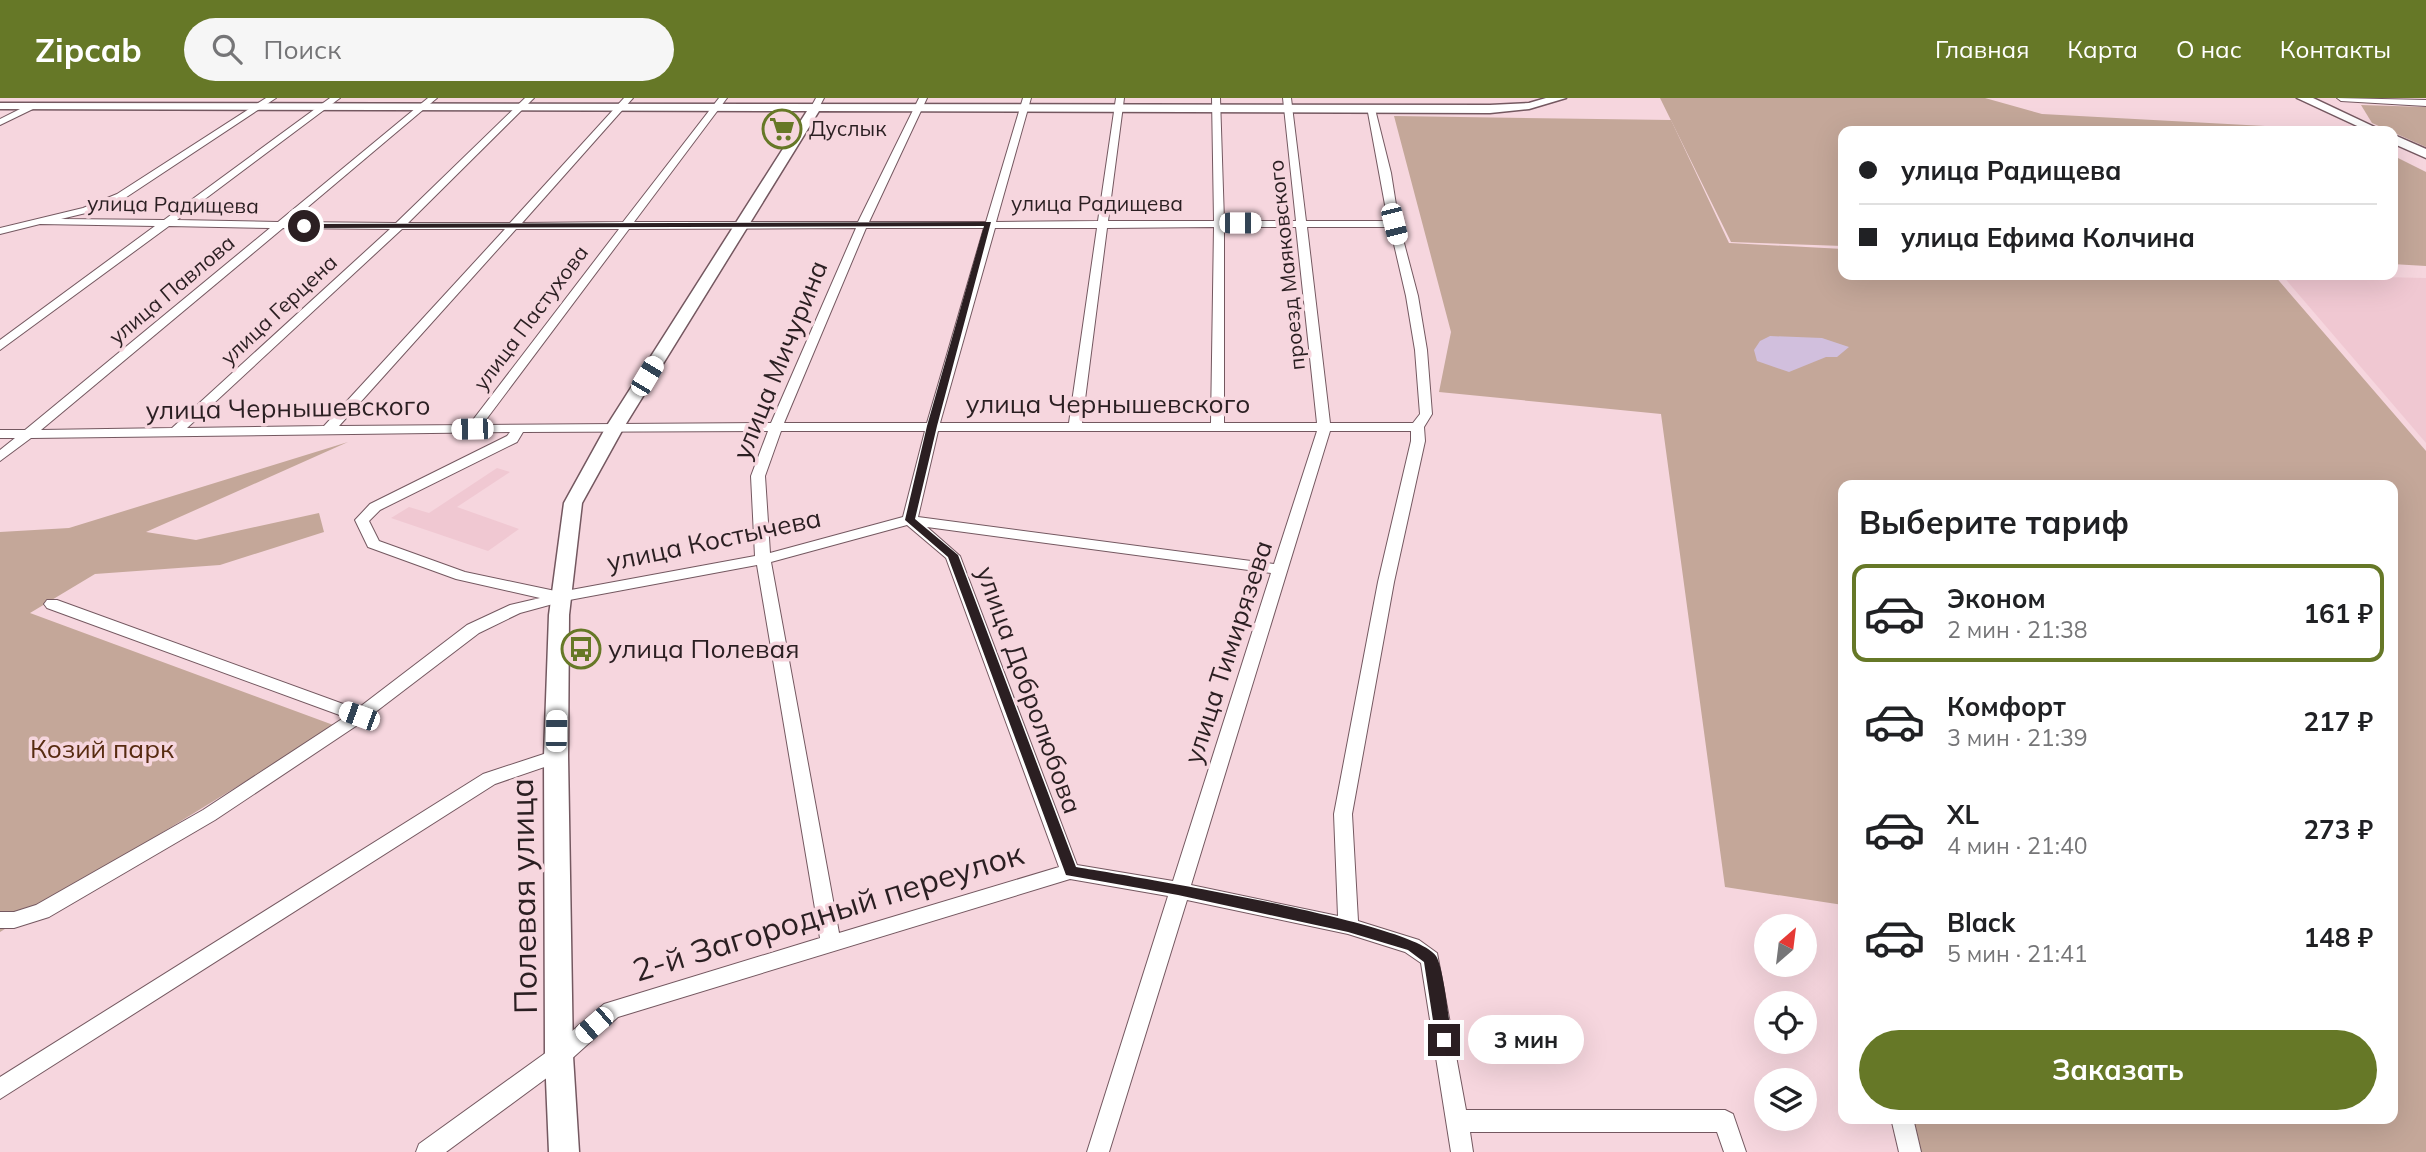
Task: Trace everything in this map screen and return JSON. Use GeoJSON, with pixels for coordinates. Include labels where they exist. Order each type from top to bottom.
{"type":"FeatureCollection","features":[{"type":"Feature","properties":{"kind":"main road"},"geometry":{"type":"LineString","coordinates":[[0,106],[714,109],[817,104],[1288,103],[1490,108],[1529,106],[1560,98]]}},
{"type":"Feature","properties":{"kind":"main road"},"geometry":{"type":"LineString","coordinates":[[2303,98],[2366,126]]}},
{"type":"Feature","properties":{"kind":"main road","name":"Полевая улица"},"geometry":{"type":"LineString","coordinates":[[564,1152],[559,1056],[556,756],[560,597],[573,503],[615,427],[740,223],[817,104]]}},
{"type":"Feature","properties":{"kind":"main road"},"geometry":{"type":"LineString","coordinates":[[2398,141],[2426,154]]}},
{"type":"Feature","properties":{"kind":"street"},"geometry":{"type":"LineString","coordinates":[[0,230],[86,211],[121,196],[272,98]]}},
{"type":"Feature","properties":{"kind":"street"},"geometry":{"type":"LineString","coordinates":[[0,346],[335,98]]}},
{"type":"Feature","properties":{"kind":"street","name":"улица Павлова"},"geometry":{"type":"LineString","coordinates":[[0,457],[433,98]]}},
{"type":"Feature","properties":{"kind":"street","name":"улица Герцена"},"geometry":{"type":"LineString","coordinates":[[175,432],[399,226],[530,98]]}},
{"type":"Feature","properties":{"kind":"street"},"geometry":{"type":"LineString","coordinates":[[328,430],[629,98]]}},
{"type":"Feature","properties":{"kind":"street","name":"улица Пастухова"},"geometry":{"type":"LineString","coordinates":[[472,429],[723,98]]}},
{"type":"Feature","properties":{"kind":"street"},"geometry":{"type":"LineString","coordinates":[[2341,98],[2426,103]]}},
{"type":"Feature","properties":{"kind":"street","name":"улица Мичурина"},"geometry":{"type":"LineString","coordinates":[[831,944],[763,559],[758,476],[776,427],[863,223],[920,103]]}},
{"type":"Feature","properties":{"kind":"street"},"geometry":{"type":"LineString","coordinates":[[910,520],[932,426],[1025,103]]}},
{"type":"Feature","properties":{"kind":"street"},"geometry":{"type":"LineString","coordinates":[[1075,426],[1119,103]]}},
{"type":"Feature","properties":{"kind":"street"},"geometry":{"type":"LineString","coordinates":[[1215,103],[1219,223],[1217,426]]}},
{"type":"Feature","properties":{"kind":"street","name":"проезд Маяковского"},"geometry":{"type":"LineString","coordinates":[[1288,103],[1324,428]]}},
{"type":"Feature","properties":{"kind":"street"},"geometry":{"type":"LineString","coordinates":[[0,122],[32,106]]}},
{"type":"Feature","properties":{"kind":"street"},"geometry":{"type":"LineString","coordinates":[[1348,926],[1343,814],[1386,582],[1418,441],[1417,427],[1426,414],[1421,350],[1412,296],[1394,224],[1387,173],[1371,107]]}},
{"type":"Feature","properties":{"kind":"street","name":"улица Радищева"},"geometry":{"type":"LineString","coordinates":[[44,222],[280,226],[740,223],[1394,224]]}},
{"type":"Feature","properties":{"kind":"street","name":"улица Чернышевского"},"geometry":{"type":"LineString","coordinates":[[0,434],[615,427],[1417,427]]}},
{"type":"Feature","properties":{"kind":"street","name":"улица Костычева"},"geometry":{"type":"LineString","coordinates":[[519,428],[512,439],[375,507],[362,520],[373,544],[461,576],[560,597],[763,559],[910,520],[1280,570]]}},
{"type":"Feature","properties":{"kind":"street","name":"улица Тимирязева"},"geometry":{"type":"LineString","coordinates":[[1098,1152],[1324,428]]}},
{"type":"Feature","properties":{"kind":"street","name":"улица Добролюбова"},"geometry":{"type":"LineString","coordinates":[[910,520],[953,555],[1070,871]]}},
{"type":"Feature","properties":{"kind":"street"},"geometry":{"type":"LineString","coordinates":[[0,920],[14,920],[42,911],[209,815],[359,716],[473,629],[515,609],[560,597]]}},
{"type":"Feature","properties":{"kind":"street"},"geometry":{"type":"LineString","coordinates":[[52,604],[359,716]]}},
{"type":"Feature","properties":{"kind":"street"},"geometry":{"type":"LineString","coordinates":[[0,1089],[489,779],[556,756]]}},
{"type":"Feature","properties":{"kind":"street","name":"2-й Загородный переулок"},"geometry":{"type":"LineString","coordinates":[[427,1152],[559,1056],[611,1010],[1070,871],[1178,890],[1348,926],[1412,946],[1430,959],[1457,1121]]}},
{"type":"Feature","properties":{"kind":"street"},"geometry":{"type":"LineString","coordinates":[[1462,1152],[1457,1121],[1725,1121],[1735,1152]]}},
{"type":"Feature","properties":{"kind":"street"},"geometry":{"type":"LineString","coordinates":[[1903,1124],[1910,1152]]}},
{"type":"Feature","properties":{"kind":"shaded area"},"geometry":{"type":"Polygon","coordinates":[[[2426,278],[2426,443],[2286,280],[2426,278]]]}},
{"type":"Feature","properties":{"kind":"shaded area"},"geometry":{"type":"Polygon","coordinates":[[[1770,336],[1822,338],[1849,347],[1837,357],[1826,357],[1789,372],[1757,361],[1754,350],[1760,341],[1770,336]]]}},
{"type":"Feature","properties":{"kind":"shaded area"},"geometry":{"type":"Polygon","coordinates":[[[497,468],[510,472],[457,507],[519,529],[488,551],[391,518],[409,507],[429,513],[497,468]]]}},
{"type":"Feature","properties":{"kind":"green space"},"geometry":{"type":"Polygon","coordinates":[[[1660,98],[1985,98],[2042,114],[2266,126],[1838,126],[1838,246],[1731,242],[1660,98]]]}},
{"type":"Feature","properties":{"kind":"green space"},"geometry":{"type":"Polygon","coordinates":[[[2361,105],[2426,107],[2426,147],[2398,135],[2398,126],[2379,126],[2372,123],[2361,105]]]}},
{"type":"Feature","properties":{"kind":"green space"},"geometry":{"type":"Polygon","coordinates":[[[1394,116],[1671,120],[1729,243],[1838,249],[1838,280],[2278,280],[2426,451],[2426,1152],[1907,1152],[1901,1124],[2398,1124],[2398,480],[1838,480],[1838,904],[1725,887],[1661,414],[1439,392],[1451,332],[1394,116]]]}},
{"type":"Feature","properties":{"kind":"green space"},"geometry":{"type":"Polygon","coordinates":[[[2398,158],[2426,172],[2426,266],[2398,264],[2398,158]]]}},
{"type":"Feature","properties":{"kind":"green space","name":"Козий парк"},"geometry":{"type":"Polygon","coordinates":[[[348,442],[146,532],[196,540],[319,513],[324,532],[220,565],[95,574],[30,613],[336,726],[0,932],[0,532],[69,528],[348,442]]]}},
{"type":"Feature","properties":{"kind":"place","name":"Дуслык"},"geometry":{"type":"Point","coordinates":[782,129]}},
{"type":"Feature","properties":{"kind":"place","name":"улица Полевая"},"geometry":{"type":"Point","coordinates":[581,649]}},
{"type":"Feature","properties":{"kind":"route"},"geometry":{"type":"LineString","coordinates":[[304,226],[989,224],[932,426],[910,520],[953,555],[1070,871],[1178,890],[1348,926],[1412,946],[1430,959],[1444,1040]]}}]}
